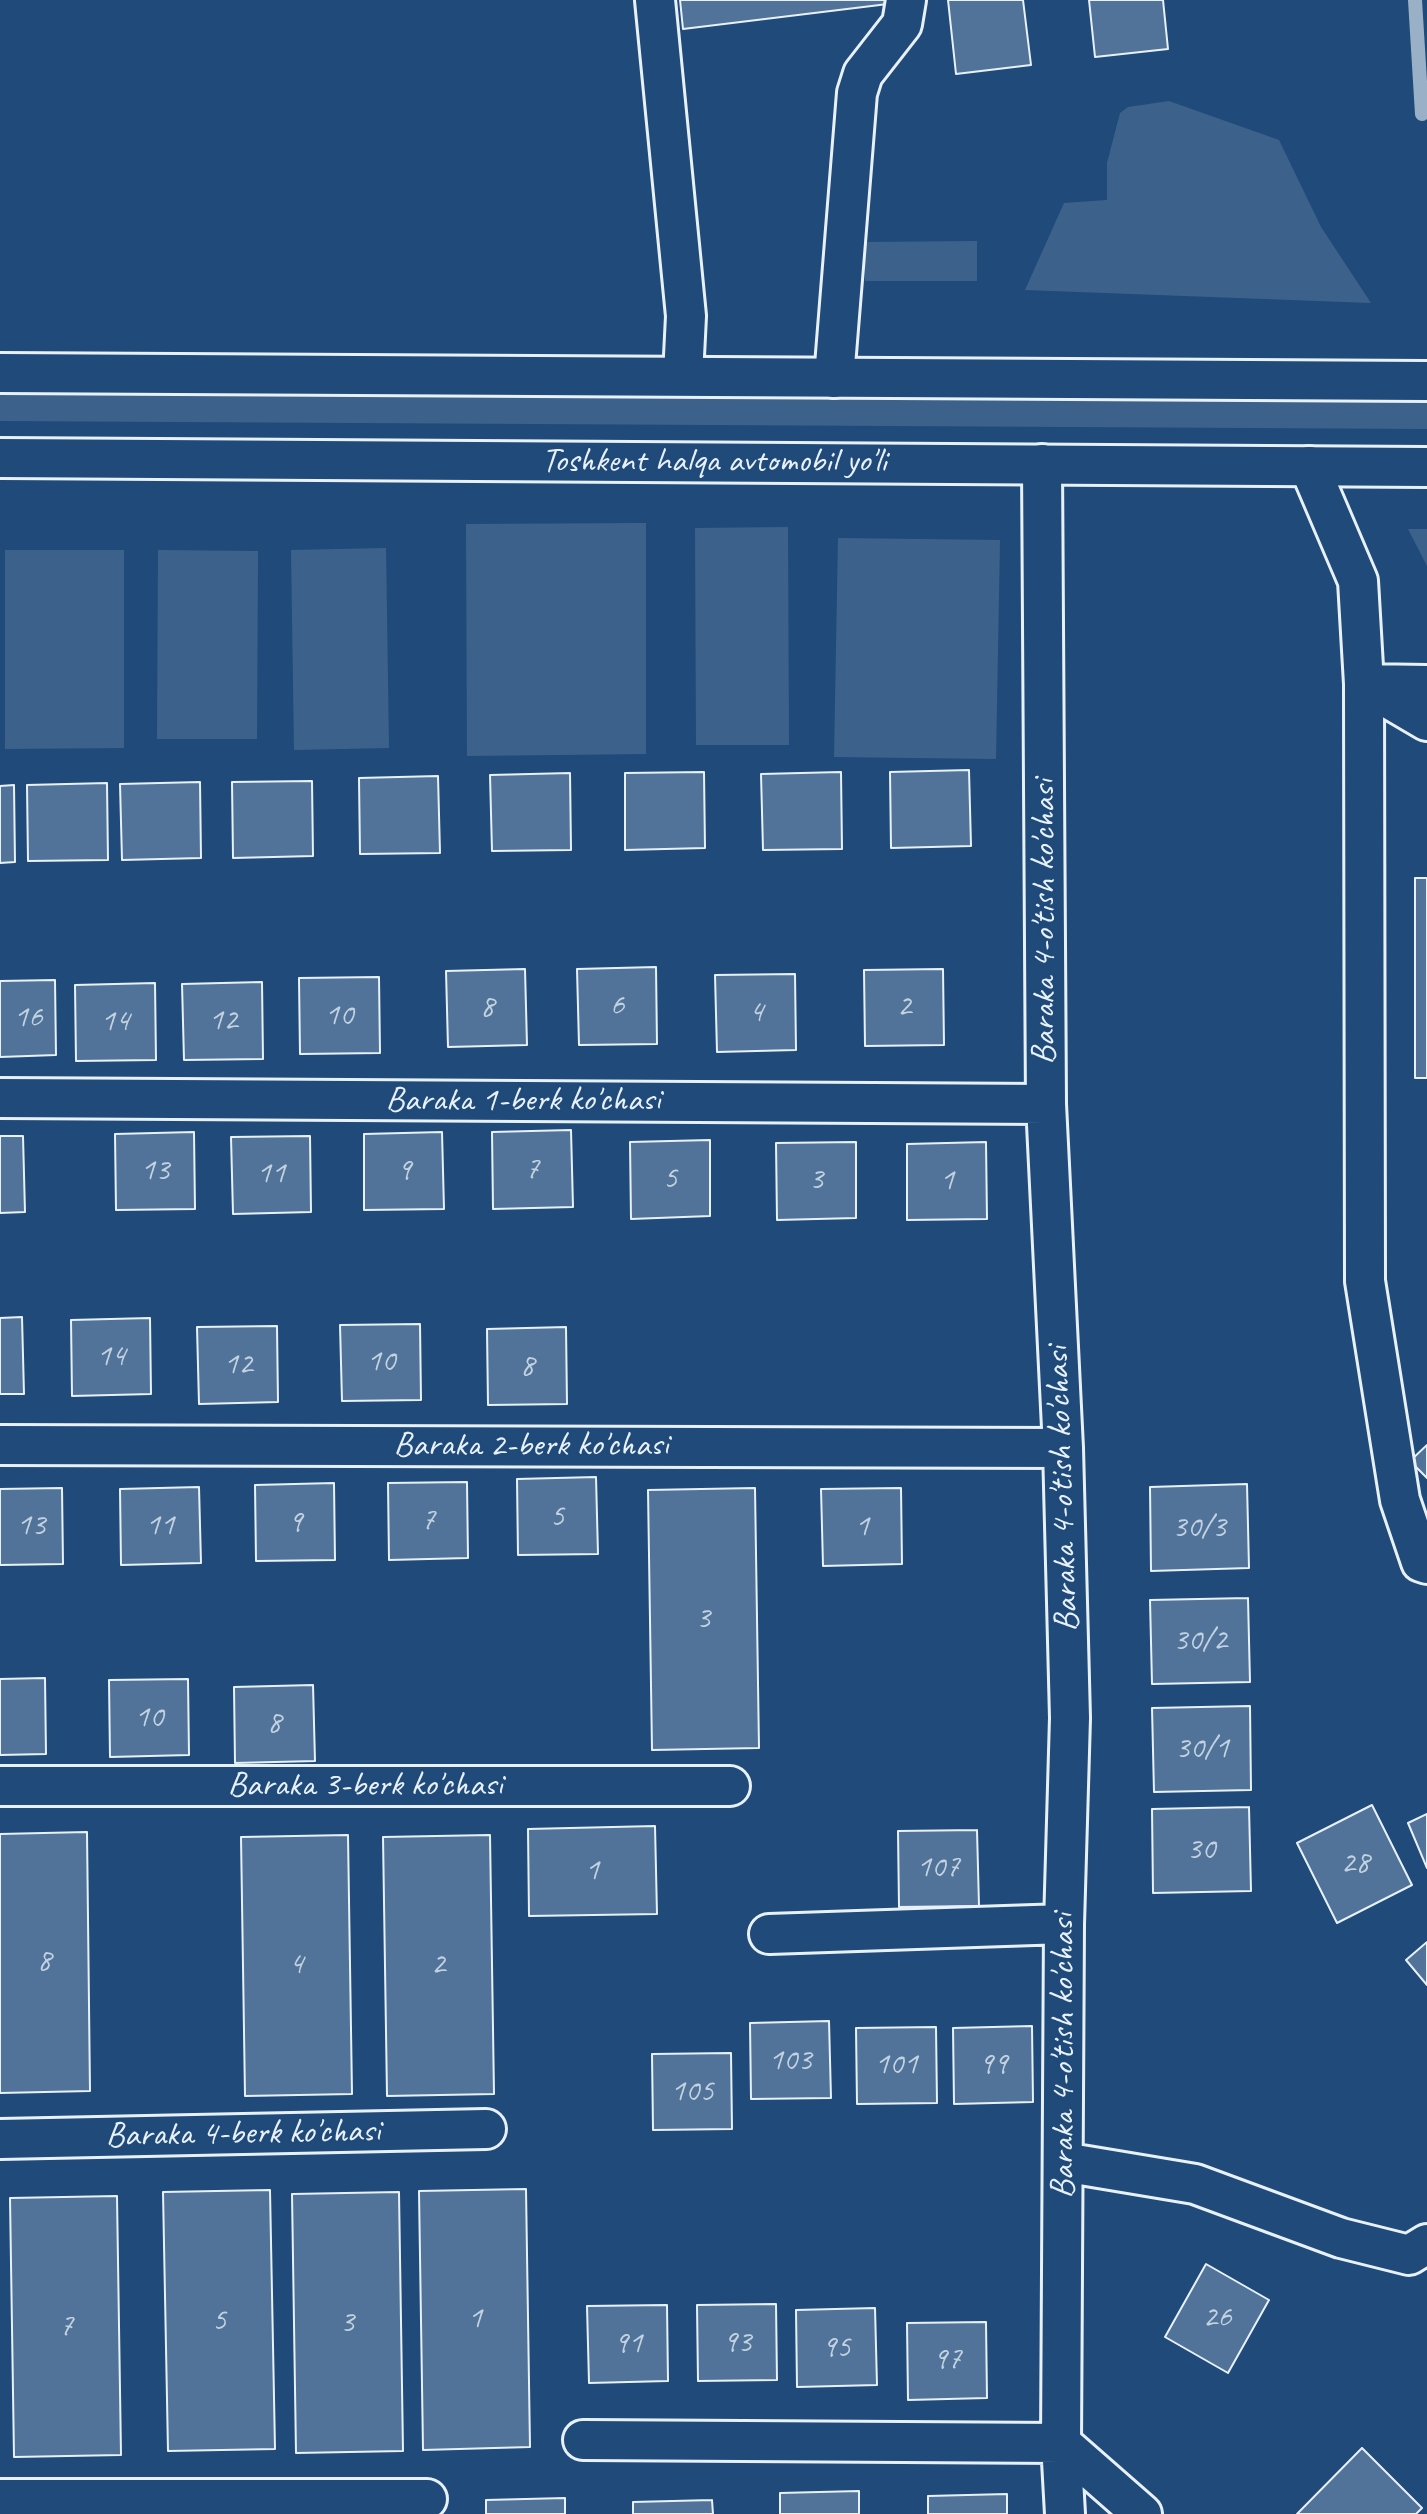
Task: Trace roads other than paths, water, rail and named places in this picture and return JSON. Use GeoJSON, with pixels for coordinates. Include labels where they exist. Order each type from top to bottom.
{"type":"FeatureCollection","features":[{"type":"Feature","properties":{"kind":"main road"},"geometry":{"type":"LineString","coordinates":[[655,0],[686,316],[683,376]]}},
{"type":"Feature","properties":{"kind":"main road"},"geometry":{"type":"LineString","coordinates":[[834,377],[858,93],[863,74],[902,24],[906,0]]}},
{"type":"Feature","properties":{"kind":"main road"},"geometry":{"type":"LineString","coordinates":[[0,373],[1427,381]]}},
{"type":"Feature","properties":{"kind":"main road","name":"Toshkent halqa avtomobil yo'li"},"geometry":{"type":"LineString","coordinates":[[0,458],[1427,467]]}},
{"type":"Feature","properties":{"kind":"main road","name":"Baraka 4-o'tish ko'chasi"},"geometry":{"type":"LineString","coordinates":[[1042,464],[1046,1104],[1063,1447],[1070,1718],[1064,1924],[1061,2443],[1065,2514]]}},
{"type":"Feature","properties":{"kind":"main road"},"geometry":{"type":"LineString","coordinates":[[1309,466],[1358,581],[1364,684],[1365,1281],[1400,1500],[1421,1562],[1427,1564]]}},
{"type":"Feature","properties":{"kind":"main road"},"geometry":{"type":"LineString","coordinates":[[1364,684],[1427,685]]}},
{"type":"Feature","properties":{"kind":"main road"},"geometry":{"type":"LineString","coordinates":[[1364,684],[1427,721]]}},
{"type":"Feature","properties":{"kind":"main road","name":"Baraka 1-berk ko'chasi"},"geometry":{"type":"LineString","coordinates":[[0,1098],[1046,1104]]}},
{"type":"Feature","properties":{"kind":"main road","name":"Baraka 2-berk ko'chasi"},"geometry":{"type":"LineString","coordinates":[[0,1445],[1063,1447]]}},
{"type":"Feature","properties":{"kind":"main road","name":"Baraka 3-berk ko'chasi"},"geometry":{"type":"LineString","coordinates":[[0,1786],[730,1786]]}},
{"type":"Feature","properties":{"kind":"main road"},"geometry":{"type":"LineString","coordinates":[[769,1934],[1064,1924]]}},
{"type":"Feature","properties":{"kind":"main road","name":"Baraka 4-berk ko'chasi"},"geometry":{"type":"LineString","coordinates":[[0,2140],[486,2129]]}},
{"type":"Feature","properties":{"kind":"main road"},"geometry":{"type":"LineString","coordinates":[[1063,2162],[1195,2183],[1340,2238],[1418,2249]]}},
{"type":"Feature","properties":{"kind":"main road"},"geometry":{"type":"LineString","coordinates":[[583,2440],[1061,2443],[1142,2514]]}},
{"type":"Feature","properties":{"kind":"main road"},"geometry":{"type":"LineString","coordinates":[[0,2498],[427,2499]]}},
{"type":"Feature","properties":{"kind":"waterway"},"geometry":{"type":"LineString","coordinates":[[1415,0],[1422,114]]}}]}
